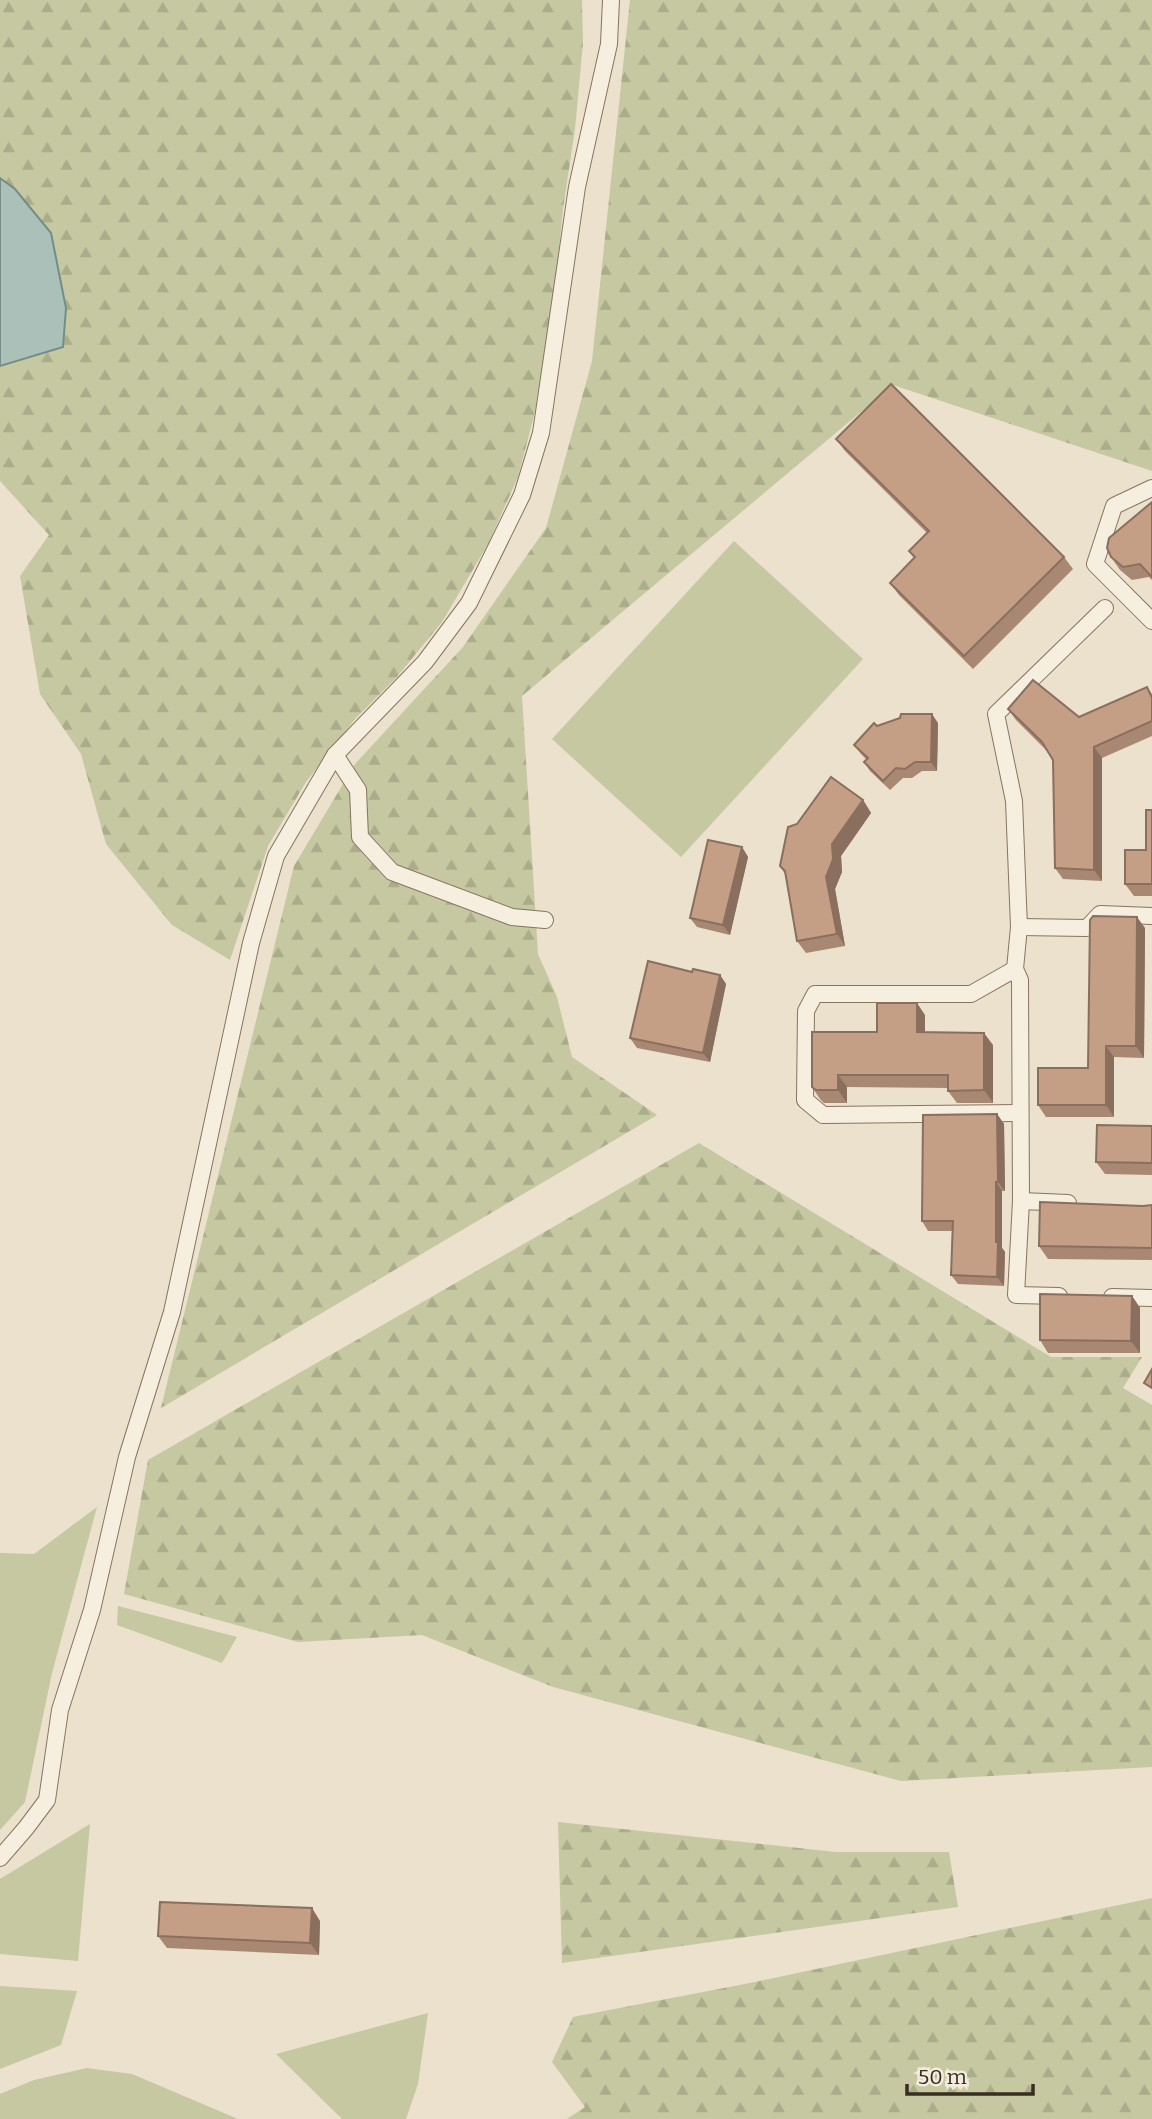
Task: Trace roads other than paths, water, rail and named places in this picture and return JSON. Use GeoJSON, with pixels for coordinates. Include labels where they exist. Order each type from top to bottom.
{"type":"FeatureCollection","features":[{"type":"Feature","properties":{"kind":"street"},"geometry":{"type":"LineString","coordinates":[[0,1858],[47,1800],[60,1710],[92,1610],[127,1457],[172,1312],[251,943],[276,856],[335,755],[425,662],[469,603],[522,495],[541,433],[577,187],[609,44],[611,0]]}},
{"type":"Feature","properties":{"kind":"street"},"geometry":{"type":"LineString","coordinates":[[1152,488],[1114,506],[1095,564],[1152,621]]}},
{"type":"Feature","properties":{"kind":"street"},"geometry":{"type":"LineString","coordinates":[[1070,1296],[1016,1295],[1021,1201],[1020,980],[1015,969],[1020,927],[1014,801],[996,714],[1105,608]]}},
{"type":"Feature","properties":{"kind":"street"},"geometry":{"type":"LineString","coordinates":[[335,755],[358,790],[360,837],[391,872],[512,917],[545,920]]}},
{"type":"Feature","properties":{"kind":"street"},"geometry":{"type":"LineString","coordinates":[[1020,927],[1087,928],[1100,914],[1152,916]]}},
{"type":"Feature","properties":{"kind":"street"},"geometry":{"type":"LineString","coordinates":[[1015,969],[971,994],[815,994],[806,1012],[805,1100],[823,1115],[1020,1113]]}},
{"type":"Feature","properties":{"kind":"street"},"geometry":{"type":"LineString","coordinates":[[1021,1201],[1087,1204]]}},
{"type":"Feature","properties":{"kind":"street"},"geometry":{"type":"LineString","coordinates":[[1098,1297],[1152,1298]]}},
{"type":"Feature","properties":{"kind":"water"},"geometry":{"type":"Polygon","coordinates":[[[0,178],[15,189],[51,233],[66,308],[63,347],[0,366],[0,178]]]}}]}
